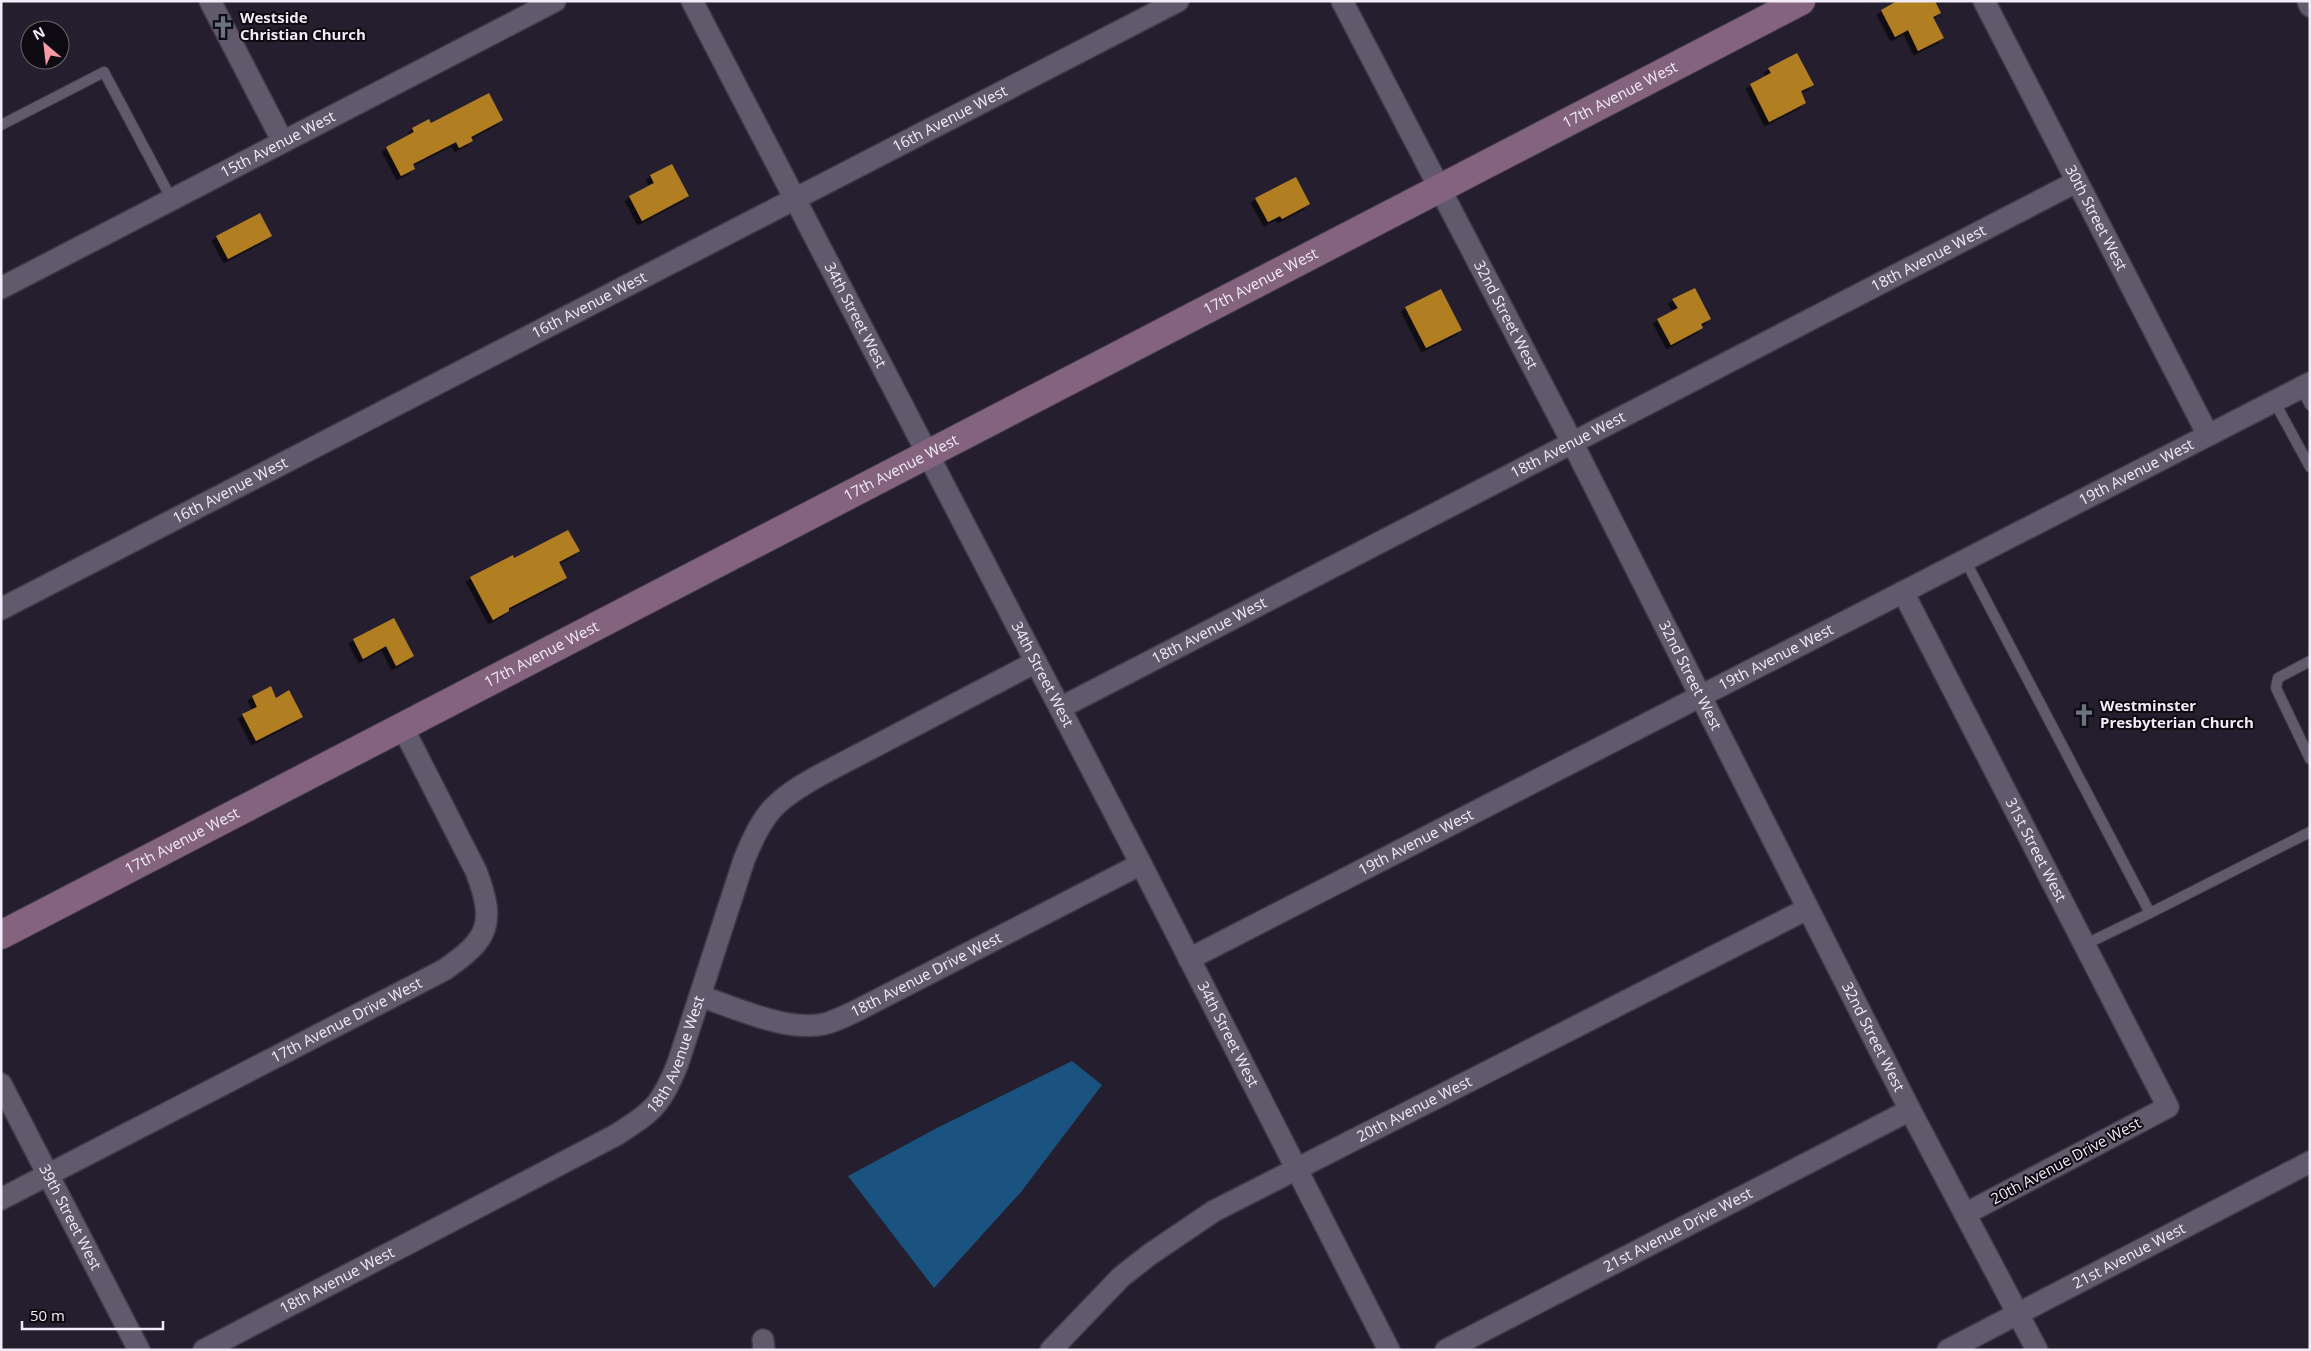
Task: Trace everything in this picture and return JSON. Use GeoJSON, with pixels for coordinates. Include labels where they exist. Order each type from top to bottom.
{"type":"FeatureCollection","features":[{"type":"Feature","properties":{"kind":"street"},"geometry":{"type":"LineString","coordinates":[[210,1],[283,142]]}},
{"type":"Feature","properties":{"kind":"street","name":"34th Street West"},"geometry":{"type":"LineString","coordinates":[[692,1],[1141,864],[1389,1350]]}},
{"type":"Feature","properties":{"kind":"street","name":"16th Avenue West"},"geometry":{"type":"LineString","coordinates":[[1,609],[1178,1]]}},
{"type":"Feature","properties":{"kind":"street","name":"32nd Street West"},"geometry":{"type":"LineString","coordinates":[[1342,1],[1572,442],[1910,1110],[2037,1350]]}},
{"type":"Feature","properties":{"kind":"street","name":"17th Avenue West"},"geometry":{"type":"LineString","coordinates":[[1,935],[1801,1]]}},
{"type":"Feature","properties":{"kind":"street","name":"30th Street West"},"geometry":{"type":"LineString","coordinates":[[1984,1],[2208,435]]}},
{"type":"Feature","properties":{"kind":"street"},"geometry":{"type":"LineString","coordinates":[[2308,1],[2310,6]]}},
{"type":"Feature","properties":{"kind":"street","name":"15th Avenue West"},"geometry":{"type":"LineString","coordinates":[[1,288],[553,2]]}},
{"type":"Feature","properties":{"kind":"street","name":"18th Avenue West"},"geometry":{"type":"LineString","coordinates":[[1060,708],[2076,182]]}},
{"type":"Feature","properties":{"kind":"street","name":"19th Avenue West"},"geometry":{"type":"LineString","coordinates":[[1189,959],[2274,401],[2307,392]]}},
{"type":"Feature","properties":{"kind":"street","name":"31st Street West"},"geometry":{"type":"LineString","coordinates":[[1903,592],[2168,1107]]}},
{"type":"Feature","properties":{"kind":"street","name":"18th Avenue West"},"geometry":{"type":"LineString","coordinates":[[204,1350],[616,1135],[645,1116],[667,1092],[744,860],[756,828],[772,807],[790,791],[820,774],[1036,662]]}},
{"type":"Feature","properties":{"kind":"street","name":"17th Avenue Drive West"},"geometry":{"type":"LineString","coordinates":[[1,1199],[444,970],[468,954],[475,946],[486,923],[488,908],[485,896],[476,871],[403,728]]}},
{"type":"Feature","properties":{"kind":"street","name":"18th Avenue Drive West"},"geometry":{"type":"LineString","coordinates":[[700,996],[775,1021],[801,1025],[827,1023],[860,1009],[1141,864]]}},
{"type":"Feature","properties":{"kind":"street","name":"20th Avenue West"},"geometry":{"type":"LineString","coordinates":[[1051,1350],[1121,1277],[1148,1254],[1214,1211],[1807,909]]}},
{"type":"Feature","properties":{"kind":"street","name":"39th Street West"},"geometry":{"type":"LineString","coordinates":[[1,1084],[139,1350]]}},
{"type":"Feature","properties":{"kind":"street","name":"20th Avenue Drive West"},"geometry":{"type":"LineString","coordinates":[[1965,1214],[2168,1107]]}},
{"type":"Feature","properties":{"kind":"street","name":"21st Avenue Drive West"},"geometry":{"type":"LineString","coordinates":[[1446,1350],[1910,1110]]}},
{"type":"Feature","properties":{"kind":"street","name":"21st Avenue West"},"geometry":{"type":"LineString","coordinates":[[1948,1350],[2310,1162]]}},
{"type":"Feature","properties":{"kind":"lane"},"geometry":{"type":"LineString","coordinates":[[1,125],[104,72],[172,200]]}},
{"type":"Feature","properties":{"kind":"lane"},"geometry":{"type":"LineString","coordinates":[[2274,401],[2310,467]]}},
{"type":"Feature","properties":{"kind":"lane"},"geometry":{"type":"LineString","coordinates":[[1965,560],[2150,914]]}},
{"type":"Feature","properties":{"kind":"lane"},"geometry":{"type":"LineString","coordinates":[[2310,661],[2278,678],[2276,688],[2310,759]]}},
{"type":"Feature","properties":{"kind":"lane"},"geometry":{"type":"LineString","coordinates":[[2084,945],[2150,914],[2310,832]]}},
{"type":"Feature","properties":{"kind":"water"},"geometry":{"type":"Polygon","coordinates":[[[1072,1061],[1102,1085],[1021,1192],[934,1288],[848,1176],[937,1128],[1072,1061]]]}},
{"type":"Feature","properties":{"kind":"building"},"geometry":{"type":"Polygon","coordinates":[[[1897,1],[1935,1],[1941,13],[1933,17],[1944,38],[1918,51],[1908,30],[1895,37],[1881,10],[1897,1]]]}},
{"type":"Feature","properties":{"kind":"building"},"geometry":{"type":"Polygon","coordinates":[[[1797,53],[1814,85],[1801,91],[1806,103],[1769,122],[1750,84],[1771,73],[1768,68],[1797,53]]]}},
{"type":"Feature","properties":{"kind":"building"},"geometry":{"type":"Polygon","coordinates":[[[489,93],[503,120],[471,137],[473,141],[459,148],[456,142],[413,164],[415,169],[401,176],[386,147],[414,132],[412,128],[429,119],[431,123],[489,93]]]}},
{"type":"Feature","properties":{"kind":"building"},"geometry":{"type":"Polygon","coordinates":[[[672,164],[689,196],[642,221],[629,196],[654,183],[650,175],[672,164]]]}},
{"type":"Feature","properties":{"kind":"building"},"geometry":{"type":"Polygon","coordinates":[[[1296,177],[1310,204],[1282,219],[1280,216],[1268,222],[1255,198],[1296,177]]]}},
{"type":"Feature","properties":{"kind":"building"},"geometry":{"type":"Polygon","coordinates":[[[260,213],[272,236],[228,259],[216,236],[260,213]]]}},
{"type":"Feature","properties":{"kind":"building"},"geometry":{"type":"Polygon","coordinates":[[[1695,288],[1711,319],[1701,324],[1703,328],[1671,345],[1657,319],[1678,308],[1672,299],[1695,288]]]}},
{"type":"Feature","properties":{"kind":"building"},"geometry":{"type":"Polygon","coordinates":[[[1441,289],[1462,330],[1426,348],[1405,307],[1441,289]]]}},
{"type":"Feature","properties":{"kind":"building"},"geometry":{"type":"Polygon","coordinates":[[[568,530],[580,551],[559,562],[567,578],[509,608],[509,611],[493,620],[470,577],[513,555],[514,558],[568,530]]]}},
{"type":"Feature","properties":{"kind":"building"},"geometry":{"type":"Polygon","coordinates":[[[394,618],[414,656],[396,666],[386,646],[363,659],[353,639],[394,618]]]}},
{"type":"Feature","properties":{"kind":"building"},"geometry":{"type":"Polygon","coordinates":[[[271,686],[276,698],[289,690],[303,717],[256,741],[242,714],[257,707],[252,696],[271,686]]]}},
{"type":"Feature","properties":{"kind":"place","name":"Westside Christian Church"},"geometry":{"type":"Point","coordinates":[223,27]}},
{"type":"Feature","properties":{"kind":"place","name":"Westminster Presbyterian Church"},"geometry":{"type":"Point","coordinates":[2084,715]}}]}
